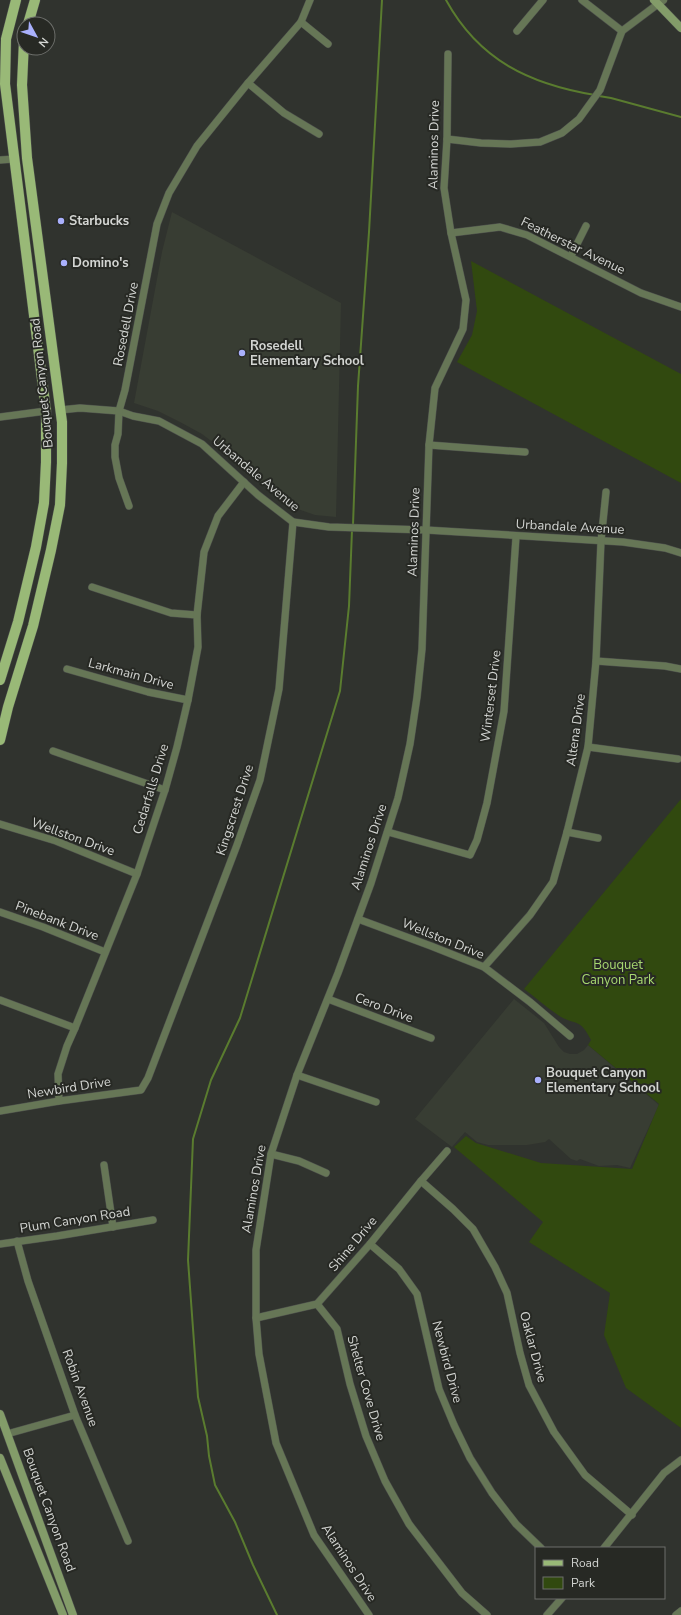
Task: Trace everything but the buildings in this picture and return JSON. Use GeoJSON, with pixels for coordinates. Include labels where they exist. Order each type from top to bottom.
{"type":"FeatureCollection","features":[{"type":"Feature","properties":{"kind":"main road","name":"Bouquet Canyon Road"},"geometry":{"type":"LineString","coordinates":[[0,680],[18,622],[36,547],[44,503],[46,462],[46,412],[5,84],[6,39],[16,0]]}},
{"type":"Feature","properties":{"kind":"main road"},"geometry":{"type":"LineString","coordinates":[[30,16],[35,0]]}},
{"type":"Feature","properties":{"kind":"main road"},"geometry":{"type":"LineString","coordinates":[[658,1],[681,28]]}},
{"type":"Feature","properties":{"kind":"main road","name":"Bouquet Canyon Road"},"geometry":{"type":"LineString","coordinates":[[0,740],[8,707],[34,626],[60,505],[62,463],[60,410],[28,158],[22,85],[23,56]]}},
{"type":"Feature","properties":{"kind":"main road"},"geometry":{"type":"LineString","coordinates":[[14,159],[28,158]]}},
{"type":"Feature","properties":{"kind":"main road"},"geometry":{"type":"LineString","coordinates":[[20,200],[28,217],[37,284],[41,283],[44,276]]}},
{"type":"Feature","properties":{"kind":"main road"},"geometry":{"type":"LineString","coordinates":[[46,412],[60,410]]}},
{"type":"Feature","properties":{"kind":"main road","name":"Bouquet Canyon Road"},"geometry":{"type":"LineString","coordinates":[[0,1414],[73,1615]]}},
{"type":"Feature","properties":{"kind":"main road","name":"Bouquet Canyon Road"},"geometry":{"type":"LineString","coordinates":[[0,1458],[63,1615]]}},
{"type":"Feature","properties":{"kind":"main road"},"geometry":{"type":"LineString","coordinates":[[17,1501],[25,1505],[29,1501],[30,1496]]}},
{"type":"Feature","properties":{"kind":"street","name":"Rosedell Drive"},"geometry":{"type":"LineString","coordinates":[[129,506],[119,478],[115,457],[115,446],[118,434],[119,411],[125,390],[157,224],[169,193],[197,146],[248,83],[301,22],[310,0]]}},
{"type":"Feature","properties":{"kind":"street"},"geometry":{"type":"LineString","coordinates":[[517,31],[543,0]]}},
{"type":"Feature","properties":{"kind":"street"},"geometry":{"type":"LineString","coordinates":[[582,0],[622,31]]}},
{"type":"Feature","properties":{"kind":"street"},"geometry":{"type":"LineString","coordinates":[[447,138],[481,143],[511,144],[540,142],[562,133],[579,119],[600,90],[622,31],[658,1]]}},
{"type":"Feature","properties":{"kind":"street"},"geometry":{"type":"LineString","coordinates":[[301,22],[328,44]]}},
{"type":"Feature","properties":{"kind":"street","name":"Alaminos Drive"},"geometry":{"type":"LineString","coordinates":[[368,1615],[314,1535],[276,1443],[259,1354],[256,1318],[256,1250],[271,1154],[297,1074],[328,999],[388,832],[398,798],[410,744],[422,649],[429,445],[435,388],[463,329],[466,300],[451,233],[444,188],[447,138],[448,54]]}},
{"type":"Feature","properties":{"kind":"street"},"geometry":{"type":"LineString","coordinates":[[248,83],[284,113],[319,134]]}},
{"type":"Feature","properties":{"kind":"street"},"geometry":{"type":"LineString","coordinates":[[0,160],[14,159]]}},
{"type":"Feature","properties":{"kind":"street"},"geometry":{"type":"LineString","coordinates":[[571,256],[586,226]]}},
{"type":"Feature","properties":{"kind":"street","name":"Featherstar Avenue"},"geometry":{"type":"LineString","coordinates":[[451,233],[500,227],[527,235],[571,256],[641,293],[681,307]]}},
{"type":"Feature","properties":{"kind":"street","name":"Urbandale Avenue"},"geometry":{"type":"LineString","coordinates":[[60,410],[80,408],[119,411],[133,416],[159,421],[202,444],[244,482],[293,522],[341,527],[426,530],[516,537],[623,542],[665,548],[681,553]]}},
{"type":"Feature","properties":{"kind":"street"},"geometry":{"type":"LineString","coordinates":[[0,417],[46,412]]}},
{"type":"Feature","properties":{"kind":"street"},"geometry":{"type":"LineString","coordinates":[[429,445],[525,452]]}},
{"type":"Feature","properties":{"kind":"street","name":"Cedarfalls Drive"},"geometry":{"type":"LineString","coordinates":[[59,1101],[58,1074],[66,1046],[75,1028],[137,874],[166,790],[188,700],[198,647],[197,615],[204,552],[218,516],[244,482]]}},
{"type":"Feature","properties":{"kind":"street","name":"Altena Drive"},"geometry":{"type":"LineString","coordinates":[[484,967],[530,915],[553,882],[568,832],[588,747],[596,660],[601,541],[606,492]]}},
{"type":"Feature","properties":{"kind":"street","name":"Kingscrest Drive"},"geometry":{"type":"LineString","coordinates":[[141,1090],[148,1078],[238,845],[260,780],[279,689],[293,522]]}},
{"type":"Feature","properties":{"kind":"street","name":"Winterset Drive"},"geometry":{"type":"LineString","coordinates":[[388,832],[470,855],[477,840],[487,803],[504,711],[516,537]]}},
{"type":"Feature","properties":{"kind":"street"},"geometry":{"type":"LineString","coordinates":[[92,588],[171,613],[197,615]]}},
{"type":"Feature","properties":{"kind":"street"},"geometry":{"type":"LineString","coordinates":[[596,660],[666,666],[681,669]]}},
{"type":"Feature","properties":{"kind":"street","name":"Larkmain Drive"},"geometry":{"type":"LineString","coordinates":[[67,669],[148,692],[188,700]]}},
{"type":"Feature","properties":{"kind":"street"},"geometry":{"type":"LineString","coordinates":[[588,747],[678,759]]}},
{"type":"Feature","properties":{"kind":"street"},"geometry":{"type":"LineString","coordinates":[[53,751],[166,790]]}},
{"type":"Feature","properties":{"kind":"street","name":"Wellston Drive"},"geometry":{"type":"LineString","coordinates":[[0,824],[56,841],[137,874]]}},
{"type":"Feature","properties":{"kind":"street"},"geometry":{"type":"LineString","coordinates":[[568,832],[598,838]]}},
{"type":"Feature","properties":{"kind":"street","name":"Pinebank Drive"},"geometry":{"type":"LineString","coordinates":[[0,912],[43,927],[105,952]]}},
{"type":"Feature","properties":{"kind":"street","name":"Wellston Drive"},"geometry":{"type":"LineString","coordinates":[[358,919],[484,967],[520,994],[570,1036]]}},
{"type":"Feature","properties":{"kind":"street","name":"Cero Drive"},"geometry":{"type":"LineString","coordinates":[[328,999],[431,1038]]}},
{"type":"Feature","properties":{"kind":"street"},"geometry":{"type":"LineString","coordinates":[[0,1000],[75,1028]]}},
{"type":"Feature","properties":{"kind":"street"},"geometry":{"type":"LineString","coordinates":[[297,1074],[376,1102]]}},
{"type":"Feature","properties":{"kind":"street","name":"Newbird Drive"},"geometry":{"type":"LineString","coordinates":[[0,1111],[141,1090]]}},
{"type":"Feature","properties":{"kind":"street","name":"Shine Drive"},"geometry":{"type":"LineString","coordinates":[[318,1304],[447,1151]]}},
{"type":"Feature","properties":{"kind":"street"},"geometry":{"type":"LineString","coordinates":[[271,1154],[300,1161],[326,1173]]}},
{"type":"Feature","properties":{"kind":"street"},"geometry":{"type":"LineString","coordinates":[[104,1165],[113,1227]]}},
{"type":"Feature","properties":{"kind":"street","name":"Oaklar Drive"},"geometry":{"type":"LineString","coordinates":[[421,1181],[473,1229],[495,1267],[507,1294],[518,1347],[529,1386],[554,1432],[586,1475],[632,1515]]}},
{"type":"Feature","properties":{"kind":"street","name":"Plum Canyon Road"},"geometry":{"type":"LineString","coordinates":[[0,1244],[153,1220]]}},
{"type":"Feature","properties":{"kind":"street","name":"Robin Avenue"},"geometry":{"type":"LineString","coordinates":[[17,1241],[28,1281],[75,1415],[128,1541]]}},
{"type":"Feature","properties":{"kind":"street","name":"Newbird Drive"},"geometry":{"type":"LineString","coordinates":[[370,1244],[399,1269],[417,1294],[440,1388],[454,1425],[470,1458],[492,1493],[516,1524],[540,1547]]}},
{"type":"Feature","properties":{"kind":"street"},"geometry":{"type":"LineString","coordinates":[[256,1318],[318,1304]]}},
{"type":"Feature","properties":{"kind":"street","name":"Shelter Cove Drive"},"geometry":{"type":"LineString","coordinates":[[318,1304],[337,1330],[350,1384],[366,1436],[385,1481],[409,1524],[462,1593],[487,1615]]}},
{"type":"Feature","properties":{"kind":"street"},"geometry":{"type":"LineString","coordinates":[[7,1434],[75,1415]]}},
{"type":"Feature","properties":{"kind":"street"},"geometry":{"type":"LineString","coordinates":[[605,1547],[632,1515],[664,1473],[681,1460]]}},
{"type":"Feature","properties":{"kind":"street"},"geometry":{"type":"LineString","coordinates":[[547,1615],[561,1599]]}},
{"type":"Feature","properties":{"kind":"street"},"geometry":{"type":"LineString","coordinates":[[676,1615],[681,1610]]}},
{"type":"Feature","properties":{"kind":"shaded area","name":"Rosedell Elementary School"},"geometry":{"type":"Polygon","coordinates":[[[172,212],[341,303],[336,517],[315,515],[295,508],[277,496],[202,434],[158,411],[134,403],[162,252],[172,212]]]}},
{"type":"Feature","properties":{"kind":"shaded area","name":"Bouquet Canyon Elementary School"},"geometry":{"type":"Polygon","coordinates":[[[514,999],[544,1023],[559,1047],[564,1052],[577,1054],[584,1050],[588,1045],[659,1105],[630,1168],[617,1165],[599,1166],[580,1159],[577,1161],[571,1159],[549,1139],[545,1142],[527,1145],[488,1145],[477,1142],[465,1132],[452,1147],[415,1119],[514,999]]]}},
{"type":"Feature","properties":{"kind":"green space"},"geometry":{"type":"Polygon","coordinates":[[[471,261],[681,374],[681,483],[457,362],[472,335],[477,311],[471,261]]]}},
{"type":"Feature","properties":{"kind":"green space","name":"Bouquet Canyon Park"},"geometry":{"type":"Polygon","coordinates":[[[681,799],[681,1428],[626,1388],[604,1335],[610,1293],[529,1242],[543,1222],[454,1147],[466,1136],[476,1143],[541,1163],[632,1169],[659,1104],[588,1045],[591,1040],[580,1025],[564,1019],[524,989],[681,799]]]}},
{"type":"Feature","properties":{"kind":"waterway"},"geometry":{"type":"LineString","coordinates":[[353,525],[358,386],[369,232],[382,0]]}},
{"type":"Feature","properties":{"kind":"waterway"},"geometry":{"type":"LineString","coordinates":[[446,0],[459,21],[474,39],[490,54],[508,66],[549,84],[595,95]]}},
{"type":"Feature","properties":{"kind":"waterway"},"geometry":{"type":"LineString","coordinates":[[599,96],[681,117]]}},
{"type":"Feature","properties":{"kind":"waterway"},"geometry":{"type":"LineString","coordinates":[[277,1615],[253,1565],[235,1522],[215,1485],[209,1456],[207,1436],[198,1397],[188,1260],[193,1139],[211,1080],[240,1018],[340,691],[349,606],[352,530]]}},
{"type":"Feature","properties":{"kind":"place","name":"Starbucks"},"geometry":{"type":"Point","coordinates":[61,221]}},
{"type":"Feature","properties":{"kind":"place","name":"Domino's"},"geometry":{"type":"Point","coordinates":[64,263]}},
{"type":"Feature","properties":{"kind":"place","name":"Rosedell Elementary School"},"geometry":{"type":"Point","coordinates":[242,353]}},
{"type":"Feature","properties":{"kind":"place","name":"Bouquet Canyon Elementary School"},"geometry":{"type":"Point","coordinates":[538,1080]}}]}
